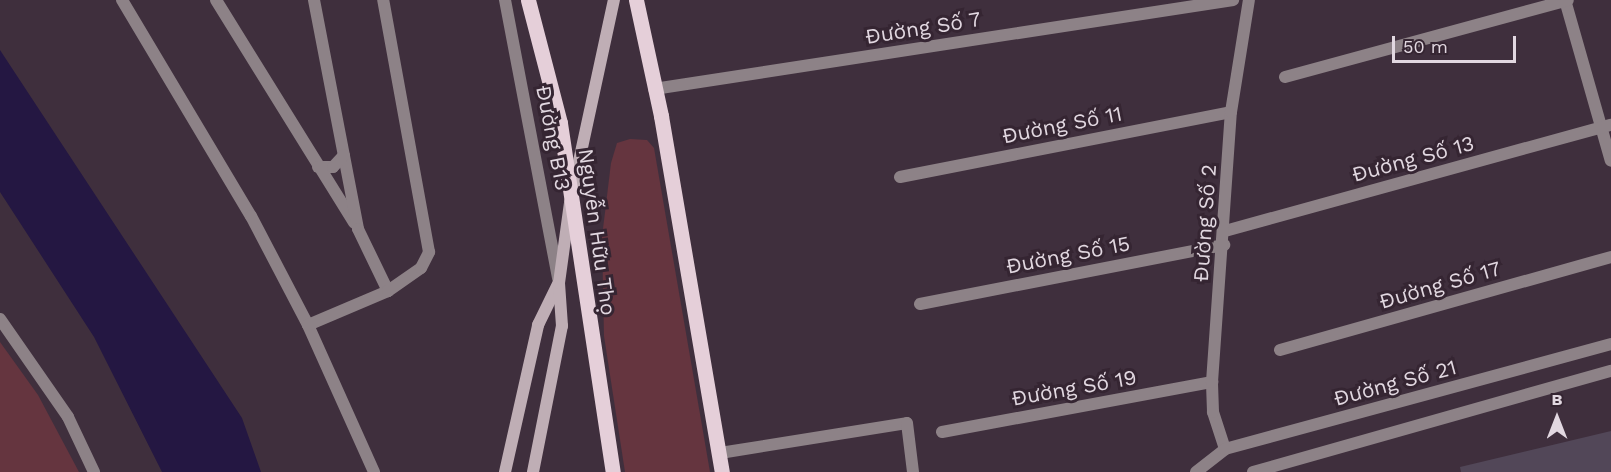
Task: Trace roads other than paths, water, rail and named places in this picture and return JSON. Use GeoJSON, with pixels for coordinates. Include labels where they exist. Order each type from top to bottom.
{"type":"FeatureCollection","features":[{"type":"Feature","properties":{"kind":"main road","name":"Nguyễn Hữu Thọ"},"geometry":{"type":"LineString","coordinates":[[528,0],[560,123],[570,203],[613,472]]}},
{"type":"Feature","properties":{"kind":"main road"},"geometry":{"type":"LineString","coordinates":[[532,472],[562,326],[559,283],[570,203],[614,0]]}},
{"type":"Feature","properties":{"kind":"main road"},"geometry":{"type":"LineString","coordinates":[[636,0],[722,472]]}},
{"type":"Feature","properties":{"kind":"main road"},"geometry":{"type":"LineString","coordinates":[[505,472],[538,325],[559,283]]}},
{"type":"Feature","properties":{"kind":"street"},"geometry":{"type":"LineString","coordinates":[[122,0],[251,216],[308,325],[374,472]]}},
{"type":"Feature","properties":{"kind":"street"},"geometry":{"type":"LineString","coordinates":[[216,0],[358,229],[388,291]]}},
{"type":"Feature","properties":{"kind":"street"},"geometry":{"type":"LineString","coordinates":[[314,0],[358,229]]}},
{"type":"Feature","properties":{"kind":"street"},"geometry":{"type":"LineString","coordinates":[[308,325],[388,291],[421,268],[429,244],[383,0]]}},
{"type":"Feature","properties":{"kind":"street","name":"Đường B13"},"geometry":{"type":"LineString","coordinates":[[505,0],[559,283]]}},
{"type":"Feature","properties":{"kind":"street","name":"Đường Số 7"},"geometry":{"type":"LineString","coordinates":[[654,89],[1233,0]]}},
{"type":"Feature","properties":{"kind":"street","name":"Đường Số 2"},"geometry":{"type":"LineString","coordinates":[[1225,449],[1213,412],[1212,382],[1225,231],[1231,112],[1249,0]]}},
{"type":"Feature","properties":{"kind":"street"},"geometry":{"type":"LineString","coordinates":[[1285,77],[1566,0],[1606,127],[1611,161]]}},
{"type":"Feature","properties":{"kind":"street","name":"Đường Số 11"},"geometry":{"type":"LineString","coordinates":[[900,177],[1231,112]]}},
{"type":"Feature","properties":{"kind":"street","name":"Đường Số 13"},"geometry":{"type":"LineString","coordinates":[[1225,231],[1606,127]]}},
{"type":"Feature","properties":{"kind":"street"},"geometry":{"type":"LineString","coordinates":[[318,167],[333,167],[344,155]]}},
{"type":"Feature","properties":{"kind":"street","name":"Đường Số 15"},"geometry":{"type":"LineString","coordinates":[[920,304],[1224,245]]}},
{"type":"Feature","properties":{"kind":"street","name":"Đường Số 17"},"geometry":{"type":"LineString","coordinates":[[1280,350],[1611,257]]}},
{"type":"Feature","properties":{"kind":"street"},"geometry":{"type":"LineString","coordinates":[[0,319],[68,417],[94,472]]}},
{"type":"Feature","properties":{"kind":"street","name":"Đường Số 21"},"geometry":{"type":"LineString","coordinates":[[1196,472],[1225,449],[1611,344]]}},
{"type":"Feature","properties":{"kind":"street"},"geometry":{"type":"LineString","coordinates":[[1253,472],[1611,370]]}},
{"type":"Feature","properties":{"kind":"street","name":"Đường Số 19"},"geometry":{"type":"LineString","coordinates":[[942,432],[1212,382]]}},
{"type":"Feature","properties":{"kind":"street"},"geometry":{"type":"LineString","coordinates":[[720,453],[906,423],[914,472]]}}]}
